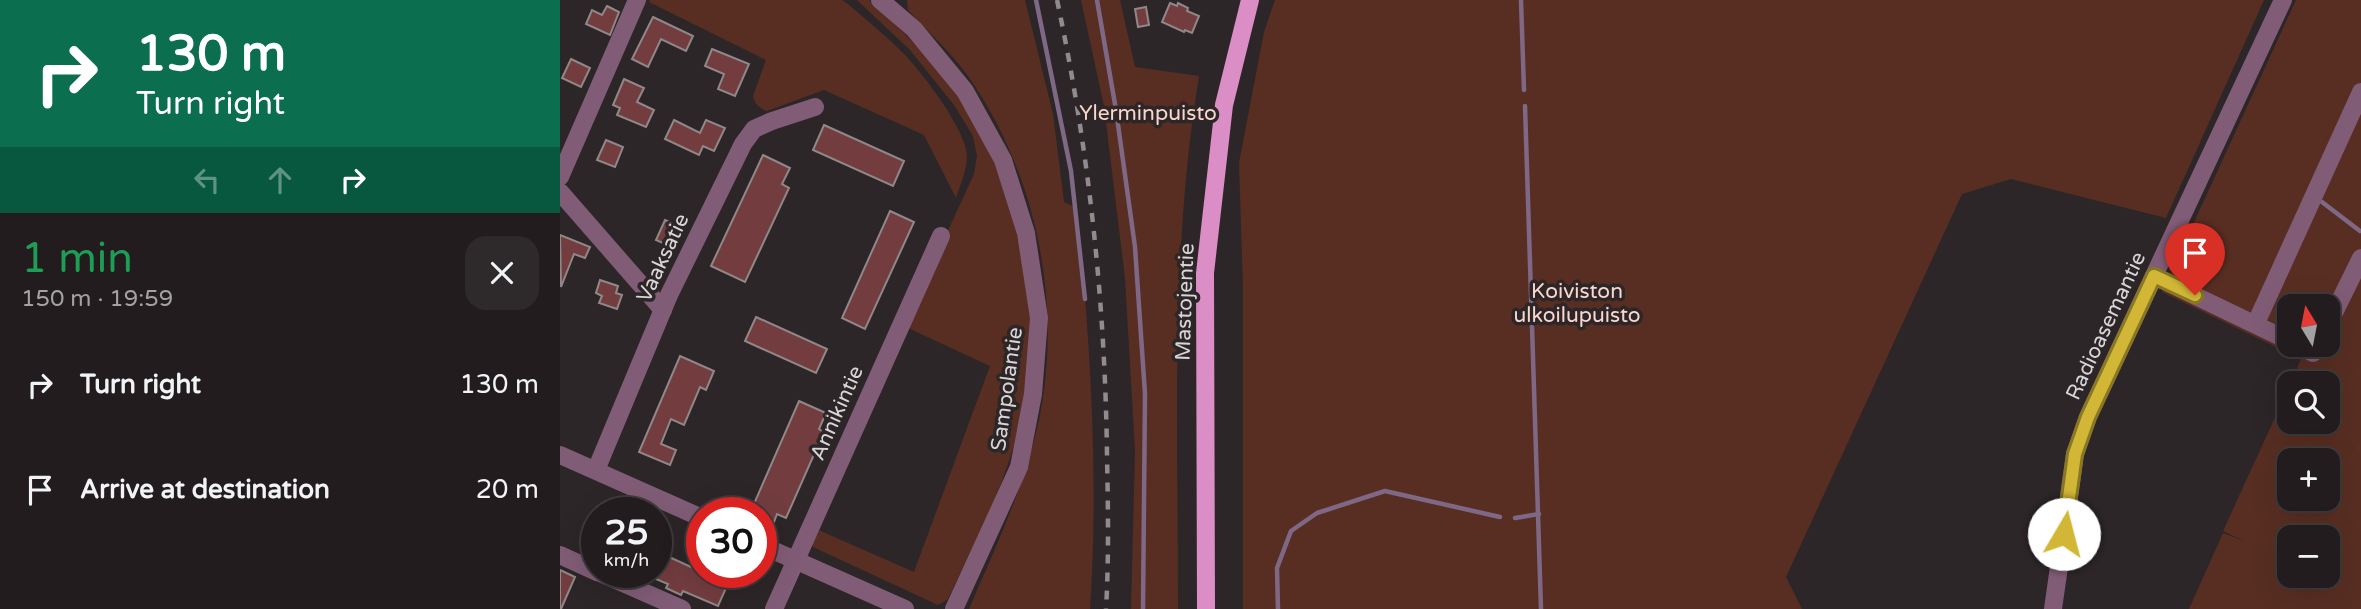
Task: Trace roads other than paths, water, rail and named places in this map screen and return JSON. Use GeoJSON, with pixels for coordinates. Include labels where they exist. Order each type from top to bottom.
{"type":"FeatureCollection","features":[{"type":"Feature","properties":{"kind":"main road","name":"Mastojentie"},"geometry":{"type":"LineString","coordinates":[[1206,609],[1205,273],[1224,105],[1250,0]]}},
{"type":"Feature","properties":{"kind":"street"},"geometry":{"type":"LineString","coordinates":[[560,177],[637,0]]}},
{"type":"Feature","properties":{"kind":"street","name":"Sampolantie"},"geometry":{"type":"LineString","coordinates":[[880,0],[914,29],[965,91],[1003,160],[1026,233],[1039,318],[1033,394],[1019,467],[954,609]]}},
{"type":"Feature","properties":{"kind":"street","name":"Radioasemantie"},"geometry":{"type":"LineString","coordinates":[[2053,609],[2075,454],[2088,417],[2283,0]]}},
{"type":"Feature","properties":{"kind":"street"},"geometry":{"type":"LineString","coordinates":[[2256,323],[2361,92]]}},
{"type":"Feature","properties":{"kind":"street","name":"Vaaksatie"},"geometry":{"type":"LineString","coordinates":[[596,470],[663,310],[749,136],[754,129],[772,121],[815,107]]}},
{"type":"Feature","properties":{"kind":"street"},"geometry":{"type":"LineString","coordinates":[[560,192],[663,310]]}},
{"type":"Feature","properties":{"kind":"street","name":"Annikintie"},"geometry":{"type":"LineString","coordinates":[[775,609],[942,236]]}},
{"type":"Feature","properties":{"kind":"street"},"geometry":{"type":"LineString","coordinates":[[2340,301],[2361,258]]}},
{"type":"Feature","properties":{"kind":"street"},"geometry":{"type":"LineString","coordinates":[[2154,276],[2277,334]]}},
{"type":"Feature","properties":{"kind":"street"},"geometry":{"type":"LineString","coordinates":[[562,460],[596,470],[686,511]]}},
{"type":"Feature","properties":{"kind":"street"},"geometry":{"type":"LineString","coordinates":[[777,552],[905,609]]}},
{"type":"Feature","properties":{"kind":"street"},"geometry":{"type":"LineString","coordinates":[[560,555],[581,564]]}},
{"type":"Feature","properties":{"kind":"street"},"geometry":{"type":"LineString","coordinates":[[634,588],[682,609]]}},
{"type":"Feature","properties":{"kind":"waterway"},"geometry":{"type":"LineString","coordinates":[[1036,0],[1071,171],[1085,299]]}},
{"type":"Feature","properties":{"kind":"waterway"},"geometry":{"type":"LineString","coordinates":[[1097,0],[1135,247],[1145,394],[1143,609]]}},
{"type":"Feature","properties":{"kind":"waterway"},"geometry":{"type":"LineString","coordinates":[[1521,0],[1524,90]]}},
{"type":"Feature","properties":{"kind":"waterway"},"geometry":{"type":"LineString","coordinates":[[1525,106],[1541,609]]}},
{"type":"Feature","properties":{"kind":"waterway"},"geometry":{"type":"LineString","coordinates":[[2322,202],[2360,231]]}},
{"type":"Feature","properties":{"kind":"waterway"},"geometry":{"type":"LineString","coordinates":[[1278,609],[1277,568],[1291,531],[1317,513],[1385,491],[1500,517]]}},
{"type":"Feature","properties":{"kind":"waterway"},"geometry":{"type":"LineString","coordinates":[[1515,518],[1539,514]]}},
{"type":"Feature","properties":{"kind":"railway"},"geometry":{"type":"LineString","coordinates":[[1057,0],[1078,113],[1099,283],[1106,397],[1106,609]]}},
{"type":"Feature","properties":{"kind":"park label","name":"Ylerminpuisto"},"geometry":{"type":"Point","coordinates":[1148,113]}},
{"type":"Feature","properties":{"kind":"park label","name":"Koiviston ulkoilupuisto"},"geometry":{"type":"Point","coordinates":[1577,303]}}]}
